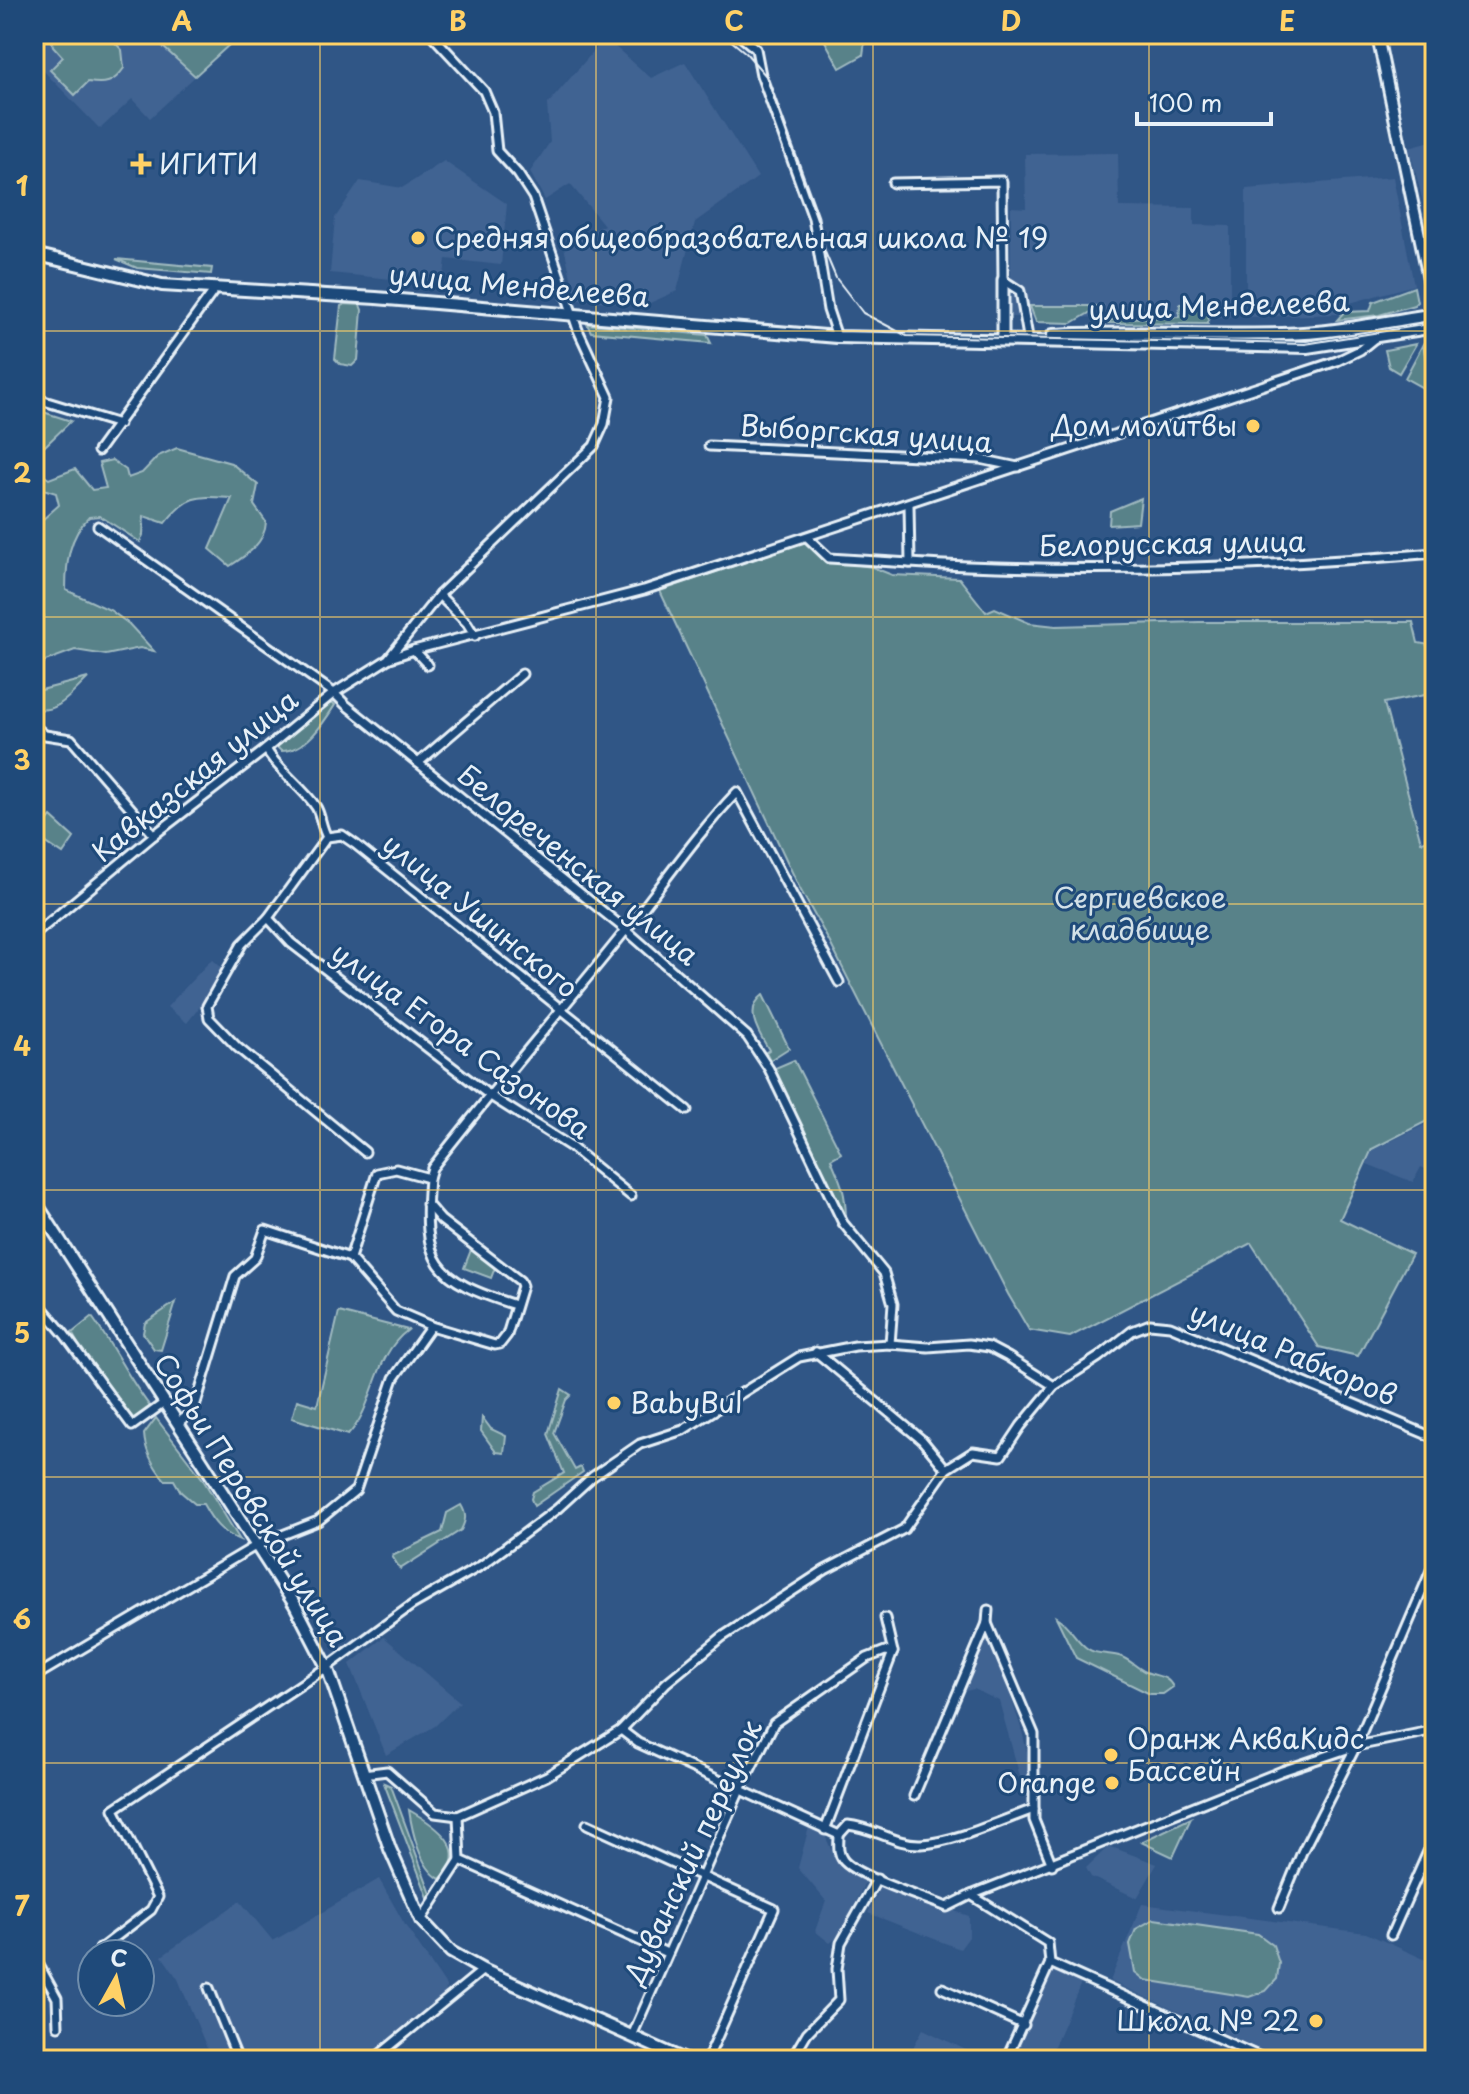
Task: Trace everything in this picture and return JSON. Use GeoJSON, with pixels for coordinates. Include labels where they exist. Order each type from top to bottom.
{"type":"FeatureCollection","features":[{"type":"Feature","properties":{"kind":"main road","name":"улица Менделеева"},"geometry":{"type":"LineString","coordinates":[[34,254],[162,285],[376,298],[837,337],[1307,347],[1435,327]]}},
{"type":"Feature","properties":{"kind":"main road","name":"улица Менделеева"},"geometry":{"type":"LineString","coordinates":[[1003,340],[1099,332],[1283,334],[1336,331],[1435,312]]}},
{"type":"Feature","properties":{"kind":"main road","name":"Софьи Перовской улица"},"geometry":{"type":"LineString","coordinates":[[34,1200],[295,1605],[327,1667],[390,1849],[421,1920],[451,1952],[483,1970],[685,2060]]}},
{"type":"Feature","properties":{"kind":"street","name":"Кавказская улица"},"geometry":{"type":"LineString","coordinates":[[388,659],[439,595],[594,446],[604,424],[609,397],[572,315],[533,197],[497,151],[493,112],[484,91],[431,34]]}},
{"type":"Feature","properties":{"kind":"street"},"geometry":{"type":"LineString","coordinates":[[738,34],[756,49],[761,75],[813,218],[828,310],[837,337]]}},
{"type":"Feature","properties":{"kind":"street"},"geometry":{"type":"LineString","coordinates":[[1377,34],[1435,312]]}},
{"type":"Feature","properties":{"kind":"street"},"geometry":{"type":"LineString","coordinates":[[893,183],[1002,181],[1003,340]]}},
{"type":"Feature","properties":{"kind":"street"},"geometry":{"type":"LineString","coordinates":[[1003,280],[1020,291],[1028,337]]}},
{"type":"Feature","properties":{"kind":"street"},"geometry":{"type":"LineString","coordinates":[[98,451],[215,289]]}},
{"type":"Feature","properties":{"kind":"street"},"geometry":{"type":"LineString","coordinates":[[807,537],[1337,361],[1360,350],[1377,336],[1377,324]]}},
{"type":"Feature","properties":{"kind":"street"},"geometry":{"type":"LineString","coordinates":[[34,398],[119,424]]}},
{"type":"Feature","properties":{"kind":"street","name":"Выборгская улица"},"geometry":{"type":"LineString","coordinates":[[709,446],[980,459],[1021,467]]}},
{"type":"Feature","properties":{"kind":"street"},"geometry":{"type":"LineString","coordinates":[[909,504],[910,563]]}},
{"type":"Feature","properties":{"kind":"street","name":"Белореченская улица"},"geometry":{"type":"LineString","coordinates":[[98,526],[334,693],[626,930],[747,1036],[758,1049],[843,1223],[884,1273],[893,1304],[890,1344]]}},
{"type":"Feature","properties":{"kind":"street","name":"Кавказская улица"},"geometry":{"type":"LineString","coordinates":[[34,935],[154,835],[334,693],[388,659],[670,582],[807,537]]}},
{"type":"Feature","properties":{"kind":"street","name":"Белорусская улица"},"geometry":{"type":"LineString","coordinates":[[807,537],[829,558],[1007,569],[1307,564],[1435,553]]}},
{"type":"Feature","properties":{"kind":"street"},"geometry":{"type":"LineString","coordinates":[[439,595],[467,623],[475,636]]}},
{"type":"Feature","properties":{"kind":"street"},"geometry":{"type":"LineString","coordinates":[[414,650],[428,665]]}},
{"type":"Feature","properties":{"kind":"street"},"geometry":{"type":"LineString","coordinates":[[418,763],[522,674]]}},
{"type":"Feature","properties":{"kind":"street"},"geometry":{"type":"LineString","coordinates":[[34,726],[45,735],[71,739],[154,835]]}},
{"type":"Feature","properties":{"kind":"street"},"geometry":{"type":"LineString","coordinates":[[266,749],[275,765],[317,809],[320,825],[327,837],[268,918],[242,944],[207,1006],[209,1018],[237,1047],[365,1152]]}},
{"type":"Feature","properties":{"kind":"street"},"geometry":{"type":"LineString","coordinates":[[515,1305],[458,1283],[441,1268],[430,1248],[425,1221],[432,1168],[737,792],[839,982]]}},
{"type":"Feature","properties":{"kind":"street","name":"улица Ушинского"},"geometry":{"type":"LineString","coordinates":[[327,837],[342,835],[355,844],[687,1110]]}},
{"type":"Feature","properties":{"kind":"street","name":"улица Егора Сазонова"},"geometry":{"type":"LineString","coordinates":[[268,918],[291,943],[489,1095],[571,1147],[631,1196]]}},
{"type":"Feature","properties":{"kind":"street"},"geometry":{"type":"LineString","coordinates":[[350,1258],[377,1173],[396,1169],[429,1178]]}},
{"type":"Feature","properties":{"kind":"street"},"geometry":{"type":"LineString","coordinates":[[178,1423],[194,1410],[235,1276],[255,1258],[265,1230],[350,1258],[396,1311],[431,1326],[500,1344],[507,1335],[522,1286],[520,1281],[441,1220],[427,1204]]}},
{"type":"Feature","properties":{"kind":"street"},"geometry":{"type":"LineString","coordinates":[[34,1298],[132,1426],[164,1403]]}},
{"type":"Feature","properties":{"kind":"street","name":"улица Рабкоров"},"geometry":{"type":"LineString","coordinates":[[946,1469],[973,1452],[1001,1456],[1054,1386],[1132,1331],[1150,1324],[1170,1326],[1435,1438]]}},
{"type":"Feature","properties":{"kind":"street"},"geometry":{"type":"LineString","coordinates":[[35,1675],[257,1545],[318,1521],[356,1490],[394,1378],[431,1326]]}},
{"type":"Feature","properties":{"kind":"street"},"geometry":{"type":"LineString","coordinates":[[114,1938],[151,1910],[158,1897],[114,1809],[327,1667],[412,1605],[482,1565],[510,1541],[557,1509],[592,1477],[640,1444],[683,1430],[799,1357],[855,1346],[969,1344],[989,1347],[1054,1386]]}},
{"type":"Feature","properties":{"kind":"street"},"geometry":{"type":"LineString","coordinates":[[363,1774],[387,1771],[435,1813],[458,1816],[547,1776],[621,1730],[666,1683],[722,1637],[825,1570],[904,1529],[946,1469],[922,1440],[816,1352]]}},
{"type":"Feature","properties":{"kind":"street"},"geometry":{"type":"LineString","coordinates":[[1279,1908],[1302,1852],[1356,1746],[1435,1561]]}},
{"type":"Feature","properties":{"kind":"street"},"geometry":{"type":"LineString","coordinates":[[914,1796],[987,1623],[988,1610]]}},
{"type":"Feature","properties":{"kind":"street"},"geometry":{"type":"LineString","coordinates":[[825,1830],[893,1652],[885,1618]]}},
{"type":"Feature","properties":{"kind":"street"},"geometry":{"type":"LineString","coordinates":[[987,1623],[1034,1734],[1034,1820],[1052,1865]]}},
{"type":"Feature","properties":{"kind":"street","name":"Дуванский переулок"},"geometry":{"type":"LineString","coordinates":[[632,2036],[740,1790],[774,1723],[867,1658],[885,1651],[893,1652]]}},
{"type":"Feature","properties":{"kind":"street"},"geometry":{"type":"LineString","coordinates":[[621,1730],[638,1743],[839,1835]]}},
{"type":"Feature","properties":{"kind":"street"},"geometry":{"type":"LineString","coordinates":[[1034,1809],[944,1840],[919,1844],[888,1837],[862,1826],[848,1825],[839,1835],[838,1850],[844,1862],[947,1907],[1235,1789],[1356,1746],[1435,1730]]}},
{"type":"Feature","properties":{"kind":"street"},"geometry":{"type":"LineString","coordinates":[[421,1920],[460,1860],[458,1816]]}},
{"type":"Feature","properties":{"kind":"street"},"geometry":{"type":"LineString","coordinates":[[587,1824],[774,1909],[707,2060]]}},
{"type":"Feature","properties":{"kind":"street"},"geometry":{"type":"LineString","coordinates":[[1391,1935],[1435,1836]]}},
{"type":"Feature","properties":{"kind":"street"},"geometry":{"type":"LineString","coordinates":[[460,1860],[667,1953]]}},
{"type":"Feature","properties":{"kind":"street"},"geometry":{"type":"LineString","coordinates":[[791,2060],[807,2033],[839,2000],[837,1969],[841,1943],[877,1879]]}},
{"type":"Feature","properties":{"kind":"street"},"geometry":{"type":"LineString","coordinates":[[971,1895],[1048,1943],[1050,1963],[1006,2060]]}},
{"type":"Feature","properties":{"kind":"street"},"geometry":{"type":"LineString","coordinates":[[34,1956],[57,1998],[58,2026]]}},
{"type":"Feature","properties":{"kind":"street"},"geometry":{"type":"LineString","coordinates":[[1050,1963],[1267,2060]]}},
{"type":"Feature","properties":{"kind":"street"},"geometry":{"type":"LineString","coordinates":[[373,2060],[483,1970]]}},
{"type":"Feature","properties":{"kind":"street"},"geometry":{"type":"LineString","coordinates":[[209,1988],[238,2060]]}},
{"type":"Feature","properties":{"kind":"street"},"geometry":{"type":"LineString","coordinates":[[942,1988],[1024,2025]]}},
{"type":"Feature","properties":{"kind":"shaded area"},"geometry":{"type":"Polygon","coordinates":[[[34,34],[241,34],[150,118],[132,99],[100,129],[34,61],[34,34]]]}},
{"type":"Feature","properties":{"kind":"shaded area"},"geometry":{"type":"Polygon","coordinates":[[[605,38],[651,78],[685,62],[758,177],[695,222],[677,291],[643,306],[576,299],[564,247],[604,225],[570,184],[545,200],[530,172],[550,142],[547,105],[605,38]]]}},
{"type":"Feature","properties":{"kind":"shaded area"},"geometry":{"type":"Polygon","coordinates":[[[1435,140],[1435,249],[1409,147],[1435,140]]]}},
{"type":"Feature","properties":{"kind":"shaded area"},"geometry":{"type":"Polygon","coordinates":[[[1118,153],[1119,207],[1194,208],[1194,225],[1230,226],[1230,318],[1011,317],[1011,207],[1026,208],[1025,154],[1118,153]]]}},
{"type":"Feature","properties":{"kind":"shaded area","name":"Средняя общеобразовательная школа № 19"},"geometry":{"type":"Polygon","coordinates":[[[444,161],[507,204],[501,265],[446,259],[443,284],[330,273],[335,218],[360,181],[402,188],[444,161]]]}},
{"type":"Feature","properties":{"kind":"shaded area"},"geometry":{"type":"Polygon","coordinates":[[[1393,177],[1414,285],[1350,303],[1338,314],[1246,315],[1246,189],[1393,177]]]}},
{"type":"Feature","properties":{"kind":"shaded area"},"geometry":{"type":"Polygon","coordinates":[[[212,959],[223,969],[210,994],[187,1023],[167,1007],[212,959]]]}},
{"type":"Feature","properties":{"kind":"shaded area"},"geometry":{"type":"Polygon","coordinates":[[[1435,1120],[1435,1173],[1421,1167],[1413,1182],[1367,1164],[1373,1150],[1435,1120]]]}},
{"type":"Feature","properties":{"kind":"shaded area"},"geometry":{"type":"Polygon","coordinates":[[[987,1633],[1022,1731],[1032,1787],[1024,1791],[999,1701],[974,1689],[966,1691],[965,1687],[987,1633]]]}},
{"type":"Feature","properties":{"kind":"shaded area"},"geometry":{"type":"Polygon","coordinates":[[[384,1637],[460,1702],[435,1726],[386,1755],[350,1664],[384,1637]]]}},
{"type":"Feature","properties":{"kind":"shaded area"},"geometry":{"type":"Polygon","coordinates":[[[809,1827],[824,1833],[836,1861],[867,1878],[840,1935],[830,1943],[815,1931],[826,1901],[798,1868],[809,1827]]]}},
{"type":"Feature","properties":{"kind":"shaded area"},"geometry":{"type":"Polygon","coordinates":[[[1109,1846],[1157,1864],[1137,1898],[1091,1877],[1086,1868],[1109,1846]]]}},
{"type":"Feature","properties":{"kind":"shaded area"},"geometry":{"type":"Polygon","coordinates":[[[379,1879],[446,1986],[445,1999],[363,2060],[212,2060],[178,1979],[162,1956],[240,1901],[273,1941],[379,1879]]]}},
{"type":"Feature","properties":{"kind":"shaded area"},"geometry":{"type":"Polygon","coordinates":[[[881,1886],[969,1916],[969,1937],[960,1949],[868,1913],[881,1886]]]}},
{"type":"Feature","properties":{"kind":"shaded area","name":"Школа № 22"},"geometry":{"type":"Polygon","coordinates":[[[1142,1904],[1366,1933],[1435,1964],[1435,2060],[1284,2060],[1110,1981],[1142,1904]]]}},
{"type":"Feature","properties":{"kind":"shaded area"},"geometry":{"type":"Polygon","coordinates":[[[1052,1971],[1081,1983],[1048,2060],[1012,2060],[1052,1971]]]}},
{"type":"Feature","properties":{"kind":"shaded area"},"geometry":{"type":"Polygon","coordinates":[[[923,2029],[986,2060],[920,2060],[909,2055],[923,2029]]]}},
{"type":"Feature","properties":{"kind":"green space"},"geometry":{"type":"Polygon","coordinates":[[[50,34],[107,34],[122,50],[124,68],[109,82],[88,82],[75,95],[50,70],[63,57],[53,46],[50,34]]]}},
{"type":"Feature","properties":{"kind":"green space"},"geometry":{"type":"Polygon","coordinates":[[[176,34],[241,34],[195,76],[163,47],[176,34]]]}},
{"type":"Feature","properties":{"kind":"green space"},"geometry":{"type":"Polygon","coordinates":[[[821,34],[866,34],[863,55],[840,68],[821,34]]]}},
{"type":"Feature","properties":{"kind":"green space"},"geometry":{"type":"Polygon","coordinates":[[[116,259],[212,268],[211,274],[137,268],[116,259]]]}},
{"type":"Feature","properties":{"kind":"green space"},"geometry":{"type":"Polygon","coordinates":[[[1414,287],[1417,302],[1414,305],[1379,315],[1337,320],[1344,312],[1370,311],[1373,302],[1414,287]]]}},
{"type":"Feature","properties":{"kind":"green space"},"geometry":{"type":"Polygon","coordinates":[[[1180,304],[1209,305],[1208,324],[1106,323],[1116,318],[1179,317],[1180,304]]]}},
{"type":"Feature","properties":{"kind":"green space"},"geometry":{"type":"Polygon","coordinates":[[[360,305],[362,310],[358,360],[352,366],[340,364],[335,359],[341,306],[360,305]]]}},
{"type":"Feature","properties":{"kind":"green space"},"geometry":{"type":"Polygon","coordinates":[[[1030,306],[1101,306],[1072,323],[1036,322],[1030,306]]]}},
{"type":"Feature","properties":{"kind":"green space"},"geometry":{"type":"Polygon","coordinates":[[[587,324],[707,335],[711,343],[591,332],[587,324]]]}},
{"type":"Feature","properties":{"kind":"green space"},"geometry":{"type":"Polygon","coordinates":[[[1416,344],[1399,373],[1389,367],[1385,350],[1416,344]]]}},
{"type":"Feature","properties":{"kind":"green space"},"geometry":{"type":"Polygon","coordinates":[[[1423,344],[1432,393],[1405,378],[1423,344]]]}},
{"type":"Feature","properties":{"kind":"green space"},"geometry":{"type":"Polygon","coordinates":[[[34,409],[71,421],[45,446],[34,440],[34,409]]]}},
{"type":"Feature","properties":{"kind":"green space"},"geometry":{"type":"Polygon","coordinates":[[[177,448],[231,463],[258,485],[254,505],[266,522],[259,542],[230,566],[210,549],[232,498],[194,499],[180,507],[165,523],[144,516],[140,542],[100,516],[89,517],[77,533],[70,550],[66,590],[110,610],[129,624],[154,651],[140,648],[106,655],[75,650],[45,661],[35,681],[41,690],[88,678],[57,706],[42,710],[34,708],[34,627],[44,616],[34,596],[34,520],[41,521],[59,505],[56,493],[34,486],[34,469],[49,479],[75,469],[92,490],[106,488],[99,463],[112,460],[126,470],[128,478],[142,473],[158,456],[177,448]]]}},
{"type":"Feature","properties":{"kind":"green space"},"geometry":{"type":"Polygon","coordinates":[[[1141,498],[1138,523],[1109,525],[1110,511],[1141,498]]]}},
{"type":"Feature","properties":{"kind":"green space","name":"Сергиевское кладбище"},"geometry":{"type":"Polygon","coordinates":[[[805,542],[827,560],[872,567],[892,575],[959,578],[986,612],[995,608],[1029,623],[1056,626],[1413,622],[1418,643],[1435,646],[1435,693],[1384,703],[1421,842],[1435,839],[1435,1117],[1372,1149],[1340,1219],[1412,1254],[1358,1356],[1319,1347],[1251,1243],[1070,1337],[1029,1330],[800,889],[660,591],[805,542]]]}},
{"type":"Feature","properties":{"kind":"green space"},"geometry":{"type":"Polygon","coordinates":[[[332,702],[335,705],[306,741],[290,750],[281,751],[277,747],[332,702]]]}},
{"type":"Feature","properties":{"kind":"green space"},"geometry":{"type":"Polygon","coordinates":[[[51,817],[74,838],[63,854],[36,836],[51,817]]]}},
{"type":"Feature","properties":{"kind":"green space"},"geometry":{"type":"Polygon","coordinates":[[[763,995],[789,1048],[770,1060],[766,1052],[769,1050],[753,1015],[757,1001],[763,995]]]}},
{"type":"Feature","properties":{"kind":"green space"},"geometry":{"type":"Polygon","coordinates":[[[794,1060],[841,1153],[831,1159],[842,1186],[846,1216],[773,1069],[794,1060]]]}},
{"type":"Feature","properties":{"kind":"green space"},"geometry":{"type":"Polygon","coordinates":[[[471,1250],[496,1265],[491,1278],[464,1268],[471,1250]]]}},
{"type":"Feature","properties":{"kind":"green space"},"geometry":{"type":"Polygon","coordinates":[[[176,1302],[161,1350],[154,1349],[143,1333],[145,1323],[176,1302]]]}},
{"type":"Feature","properties":{"kind":"green space"},"geometry":{"type":"Polygon","coordinates":[[[339,1312],[408,1330],[387,1354],[364,1410],[348,1435],[292,1418],[297,1400],[317,1406],[339,1312]]]}},
{"type":"Feature","properties":{"kind":"green space"},"geometry":{"type":"Polygon","coordinates":[[[92,1317],[152,1409],[134,1419],[86,1358],[72,1333],[92,1317]]]}},
{"type":"Feature","properties":{"kind":"green space"},"geometry":{"type":"Polygon","coordinates":[[[562,1389],[571,1395],[566,1400],[554,1433],[575,1470],[581,1467],[583,1472],[534,1506],[531,1499],[533,1492],[564,1473],[548,1434],[562,1389]]]}},
{"type":"Feature","properties":{"kind":"green space"},"geometry":{"type":"Polygon","coordinates":[[[482,1417],[491,1429],[506,1436],[504,1453],[496,1452],[481,1431],[482,1417]]]}},
{"type":"Feature","properties":{"kind":"green space"},"geometry":{"type":"Polygon","coordinates":[[[156,1418],[202,1478],[240,1540],[223,1530],[203,1504],[195,1504],[181,1492],[174,1480],[165,1480],[157,1469],[148,1453],[144,1434],[156,1418]]]}},
{"type":"Feature","properties":{"kind":"green space"},"geometry":{"type":"Polygon","coordinates":[[[461,1505],[465,1518],[461,1530],[400,1569],[392,1556],[442,1532],[447,1513],[461,1505]]]}},
{"type":"Feature","properties":{"kind":"green space"},"geometry":{"type":"Polygon","coordinates":[[[1056,1617],[1088,1649],[1123,1657],[1142,1670],[1165,1678],[1173,1687],[1163,1694],[1150,1694],[1076,1658],[1056,1617]]]}},
{"type":"Feature","properties":{"kind":"green space"},"geometry":{"type":"Polygon","coordinates":[[[384,1783],[391,1786],[431,1894],[429,1900],[384,1783]]]}},
{"type":"Feature","properties":{"kind":"green space"},"geometry":{"type":"Polygon","coordinates":[[[409,1810],[439,1831],[452,1848],[453,1858],[440,1879],[422,1858],[409,1810]]]}},
{"type":"Feature","properties":{"kind":"green space"},"geometry":{"type":"Polygon","coordinates":[[[1191,1818],[1173,1857],[1141,1842],[1191,1818]]]}},
{"type":"Feature","properties":{"kind":"green space"},"geometry":{"type":"Polygon","coordinates":[[[1154,1919],[1258,1934],[1273,1945],[1279,1963],[1277,1979],[1266,1991],[1249,1997],[1145,1980],[1135,1972],[1130,1944],[1136,1929],[1154,1919]]]}},
{"type":"Feature","properties":{"kind":"tram line"},"geometry":{"type":"LineString","coordinates":[[723,34],[746,53],[766,76],[836,278],[863,313],[907,336],[1305,344],[1435,323]]}},
{"type":"Feature","properties":{"kind":"place","name":"ИГИТИ"},"geometry":{"type":"Point","coordinates":[141,164]}},
{"type":"Feature","properties":{"kind":"place","name":"Средняя общеобразовательная школа № 19"},"geometry":{"type":"Point","coordinates":[418,238]}},
{"type":"Feature","properties":{"kind":"place","name":"Дом молитвы"},"geometry":{"type":"Point","coordinates":[1253,426]}},
{"type":"Feature","properties":{"kind":"place","name":"BabyBul"},"geometry":{"type":"Point","coordinates":[614,1403]}},
{"type":"Feature","properties":{"kind":"place","name":"Оранж АкваКидс Бассейн"},"geometry":{"type":"Point","coordinates":[1111,1755]}},
{"type":"Feature","properties":{"kind":"place","name":"Orange"},"geometry":{"type":"Point","coordinates":[1112,1783]}},
{"type":"Feature","properties":{"kind":"place","name":"Школа № 22"},"geometry":{"type":"Point","coordinates":[1316,2021]}}]}
